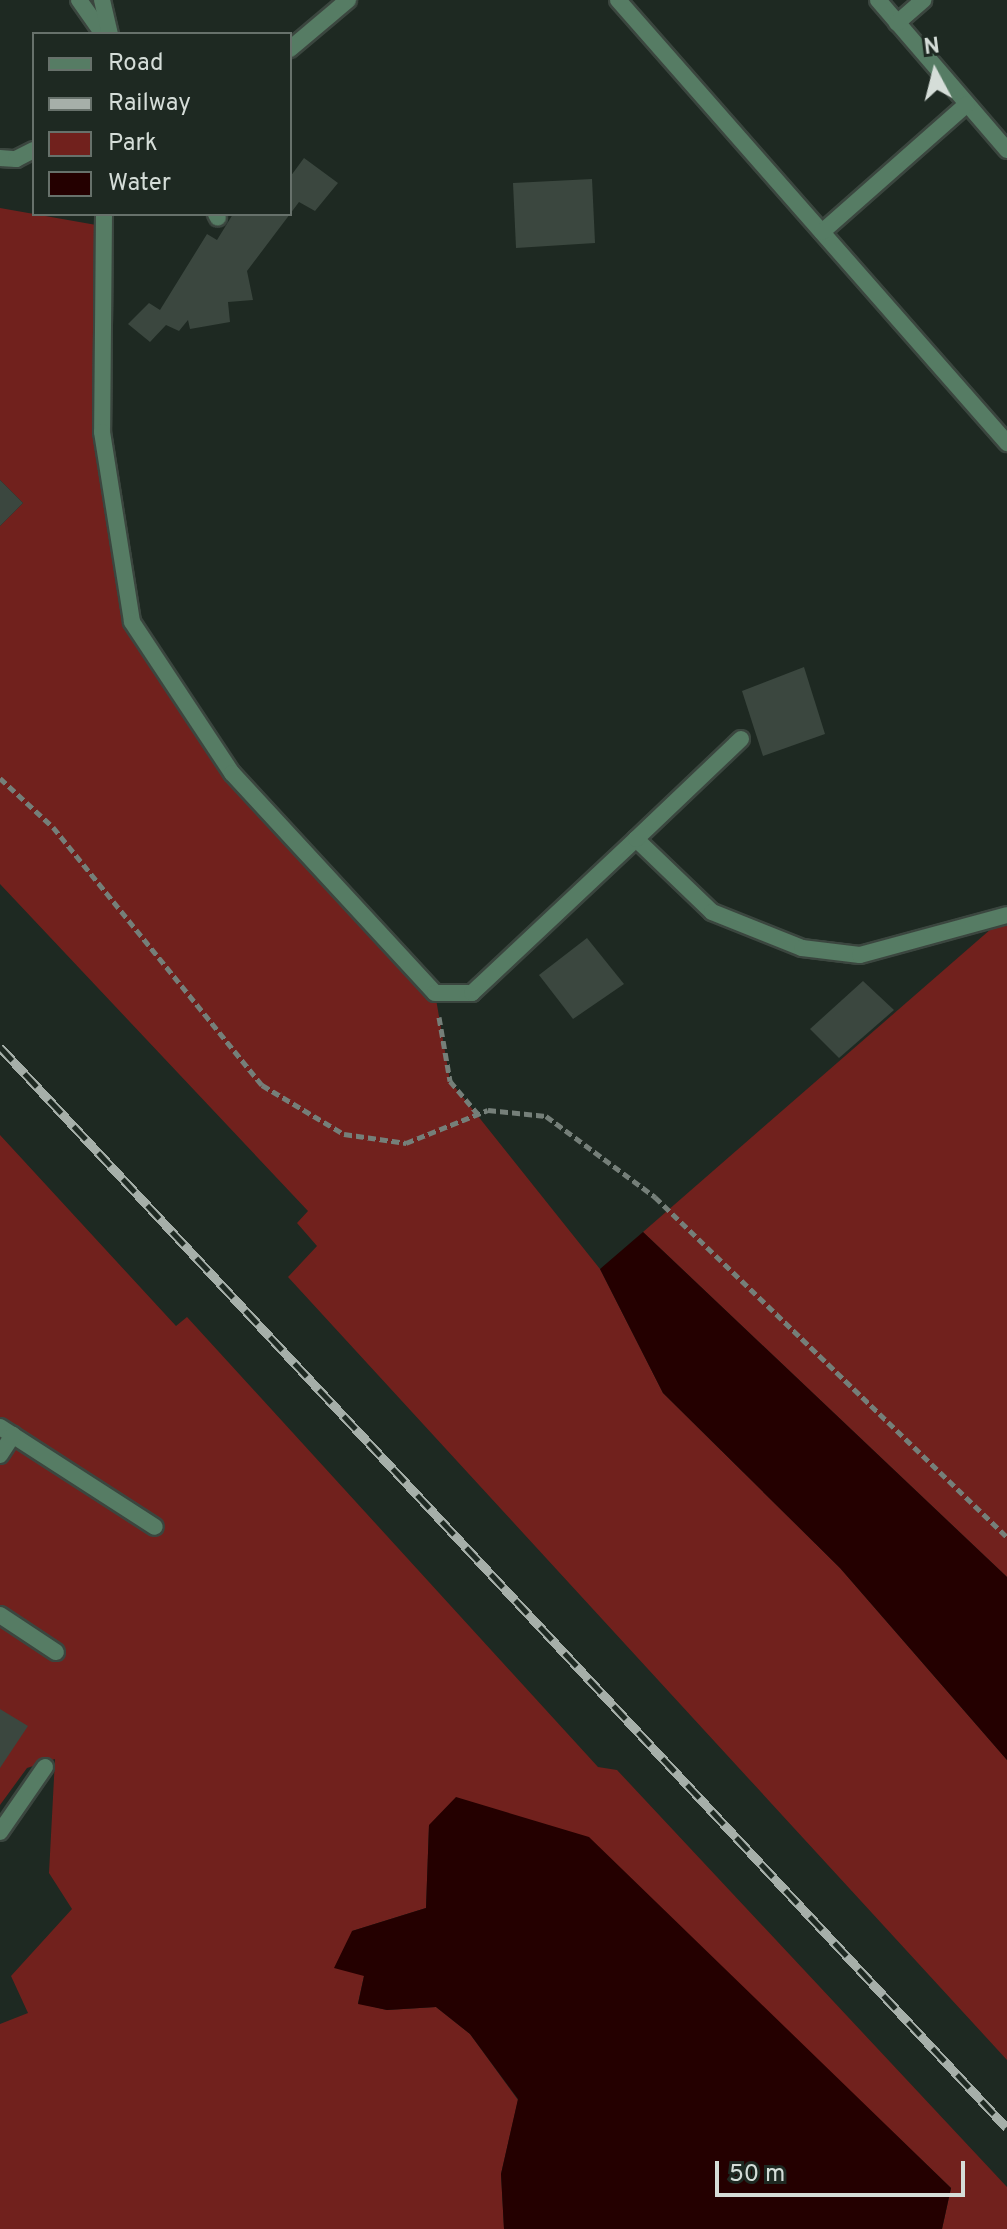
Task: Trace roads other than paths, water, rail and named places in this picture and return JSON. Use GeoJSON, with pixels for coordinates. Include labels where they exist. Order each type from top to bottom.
{"type":"FeatureCollection","features":[{"type":"Feature","properties":{"kind":"street"},"geometry":{"type":"LineString","coordinates":[[79,0],[102,32]]}},
{"type":"Feature","properties":{"kind":"street"},"geometry":{"type":"LineString","coordinates":[[102,0],[110,32]]}},
{"type":"Feature","properties":{"kind":"street"},"geometry":{"type":"LineString","coordinates":[[292,47],[348,0]]}},
{"type":"Feature","properties":{"kind":"street"},"geometry":{"type":"LineString","coordinates":[[618,0],[1007,443]]}},
{"type":"Feature","properties":{"kind":"street"},"geometry":{"type":"LineString","coordinates":[[878,0],[1007,150]]}},
{"type":"Feature","properties":{"kind":"street"},"geometry":{"type":"LineString","coordinates":[[897,23],[923,0]]}},
{"type":"Feature","properties":{"kind":"street"},"geometry":{"type":"LineString","coordinates":[[822,232],[967,104]]}},
{"type":"Feature","properties":{"kind":"street"},"geometry":{"type":"LineString","coordinates":[[0,158],[16,159],[32,151]]}},
{"type":"Feature","properties":{"kind":"street"},"geometry":{"type":"LineString","coordinates":[[104,216],[102,432],[132,622],[232,773],[435,993],[472,993],[741,739]]}},
{"type":"Feature","properties":{"kind":"street"},"geometry":{"type":"LineString","coordinates":[[636,839],[712,912],[802,948],[860,955],[1007,915]]}},
{"type":"Feature","properties":{"kind":"street"},"geometry":{"type":"LineString","coordinates":[[0,1455],[7,1431],[155,1527]]}},
{"type":"Feature","properties":{"kind":"street"},"geometry":{"type":"LineString","coordinates":[[0,1615],[56,1652]]}},
{"type":"Feature","properties":{"kind":"street"},"geometry":{"type":"LineString","coordinates":[[0,1832],[45,1767]]}},
{"type":"Feature","properties":{"kind":"water"},"geometry":{"type":"Polygon","coordinates":[[[643,1232],[1007,1577],[1007,1760],[840,1568],[663,1393],[600,1269],[643,1232]]]}},
{"type":"Feature","properties":{"kind":"water"},"geometry":{"type":"Polygon","coordinates":[[[456,1797],[589,1837],[951,2188],[942,2229],[504,2229],[501,2174],[518,2099],[470,2034],[436,2007],[387,2010],[358,2004],[364,1976],[334,1968],[352,1931],[426,1908],[429,1825],[456,1797]]]}},
{"type":"Feature","properties":{"kind":"railway"},"geometry":{"type":"LineString","coordinates":[[0,1047],[1007,2128]]}}]}
